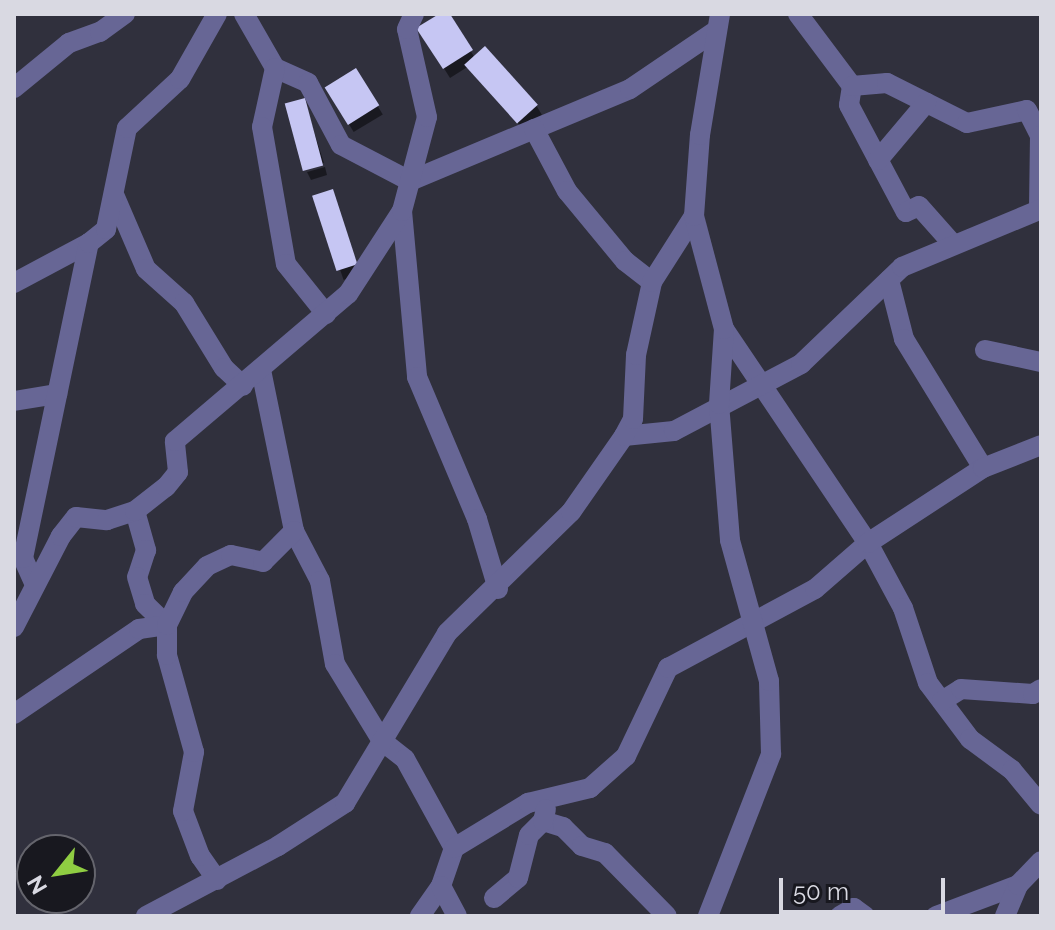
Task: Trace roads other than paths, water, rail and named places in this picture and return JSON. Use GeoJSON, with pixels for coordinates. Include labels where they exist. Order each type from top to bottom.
{"type":"FeatureCollection","features":[{"type":"Feature","properties":{"kind":"street"},"geometry":{"type":"LineString","coordinates":[[14,88],[69,43],[100,32],[125,14]]}},
{"type":"Feature","properties":{"kind":"street"},"geometry":{"type":"LineString","coordinates":[[14,283],[89,243],[106,229],[127,128],[180,79],[217,14]]}},
{"type":"Feature","properties":{"kind":"street"},"geometry":{"type":"LineString","coordinates":[[244,14],[275,68],[308,83],[341,145],[410,181]]}},
{"type":"Feature","properties":{"kind":"street"},"geometry":{"type":"LineString","coordinates":[[14,627],[76,517],[107,520],[135,511],[178,472],[175,441],[348,294],[402,211],[427,117],[407,29],[414,14]]}},
{"type":"Feature","properties":{"kind":"street"},"geometry":{"type":"LineString","coordinates":[[798,14],[852,86],[849,105],[906,212],[919,206],[952,243]]}},
{"type":"Feature","properties":{"kind":"street"},"geometry":{"type":"LineString","coordinates":[[410,181],[630,89],[717,23]]}},
{"type":"Feature","properties":{"kind":"street"},"geometry":{"type":"LineString","coordinates":[[717,23],[694,216],[724,329],[868,543],[903,608],[928,683],[970,739],[1012,770],[1041,805]]}},
{"type":"Feature","properties":{"kind":"street"},"geometry":{"type":"LineString","coordinates":[[275,68],[262,127],[286,264],[326,314]]}},
{"type":"Feature","properties":{"kind":"street"},"geometry":{"type":"LineString","coordinates":[[624,436],[674,431],[719,404],[801,364],[902,267],[952,243],[1040,209],[1040,136],[1034,108],[967,123],[887,83],[852,86]]}},
{"type":"Feature","properties":{"kind":"street"},"geometry":{"type":"LineString","coordinates":[[878,160],[926,103]]}},
{"type":"Feature","properties":{"kind":"street"},"geometry":{"type":"LineString","coordinates":[[534,129],[567,191],[625,261],[652,282]]}},
{"type":"Feature","properties":{"kind":"street"},"geometry":{"type":"LineString","coordinates":[[115,197],[146,269],[184,303],[224,368],[243,386]]}},
{"type":"Feature","properties":{"kind":"street"},"geometry":{"type":"LineString","coordinates":[[402,211],[417,377],[477,519],[498,589]]}},
{"type":"Feature","properties":{"kind":"street"},"geometry":{"type":"LineString","coordinates":[[146,916],[217,880],[345,803],[447,633],[498,589],[571,512],[624,436],[633,419],[636,355],[652,282],[694,216]]}},
{"type":"Feature","properties":{"kind":"street"},"geometry":{"type":"LineString","coordinates":[[35,585],[23,558],[89,243]]}},
{"type":"Feature","properties":{"kind":"street"},"geometry":{"type":"LineString","coordinates":[[889,280],[904,339],[983,468]]}},
{"type":"Feature","properties":{"kind":"street"},"geometry":{"type":"LineString","coordinates":[[708,916],[771,754],[769,681],[730,540],[719,404],[724,329]]}},
{"type":"Feature","properties":{"kind":"street"},"geometry":{"type":"LineString","coordinates":[[985,350],[1041,362]]}},
{"type":"Feature","properties":{"kind":"street"},"geometry":{"type":"LineString","coordinates":[[261,370],[294,531],[320,581],[335,664],[382,741],[405,759],[454,848]]}},
{"type":"Feature","properties":{"kind":"street"},"geometry":{"type":"LineString","coordinates":[[14,401],[57,394]]}},
{"type":"Feature","properties":{"kind":"street"},"geometry":{"type":"LineString","coordinates":[[420,916],[441,886],[454,848],[528,803],[590,788],[626,756],[668,668],[755,624],[815,589],[868,543],[983,468],[1041,445]]}},
{"type":"Feature","properties":{"kind":"street"},"geometry":{"type":"LineString","coordinates":[[135,511],[146,550],[137,577],[145,604],[167,625]]}},
{"type":"Feature","properties":{"kind":"street"},"geometry":{"type":"LineString","coordinates":[[217,880],[200,856],[183,811],[194,752],[167,655],[167,625],[183,592],[207,566],[231,555],[263,562],[294,531]]}},
{"type":"Feature","properties":{"kind":"street"},"geometry":{"type":"LineString","coordinates":[[14,714],[139,629],[167,625]]}},
{"type":"Feature","properties":{"kind":"street"},"geometry":{"type":"LineString","coordinates":[[942,701],[961,689],[1033,694],[1041,689]]}},
{"type":"Feature","properties":{"kind":"street"},"geometry":{"type":"LineString","coordinates":[[494,898],[518,878],[529,835],[543,821],[549,798]]}},
{"type":"Feature","properties":{"kind":"street"},"geometry":{"type":"LineString","coordinates":[[543,821],[563,827],[582,846],[605,853],[667,916]]}},
{"type":"Feature","properties":{"kind":"street"},"geometry":{"type":"LineString","coordinates":[[1005,916],[1018,885],[1041,861]]}},
{"type":"Feature","properties":{"kind":"street"},"geometry":{"type":"LineString","coordinates":[[936,916],[1018,885]]}},
{"type":"Feature","properties":{"kind":"street"},"geometry":{"type":"LineString","coordinates":[[441,886],[457,916]]}},
{"type":"Feature","properties":{"kind":"street"},"geometry":{"type":"LineString","coordinates":[[840,916],[854,908],[865,916]]}}]}
